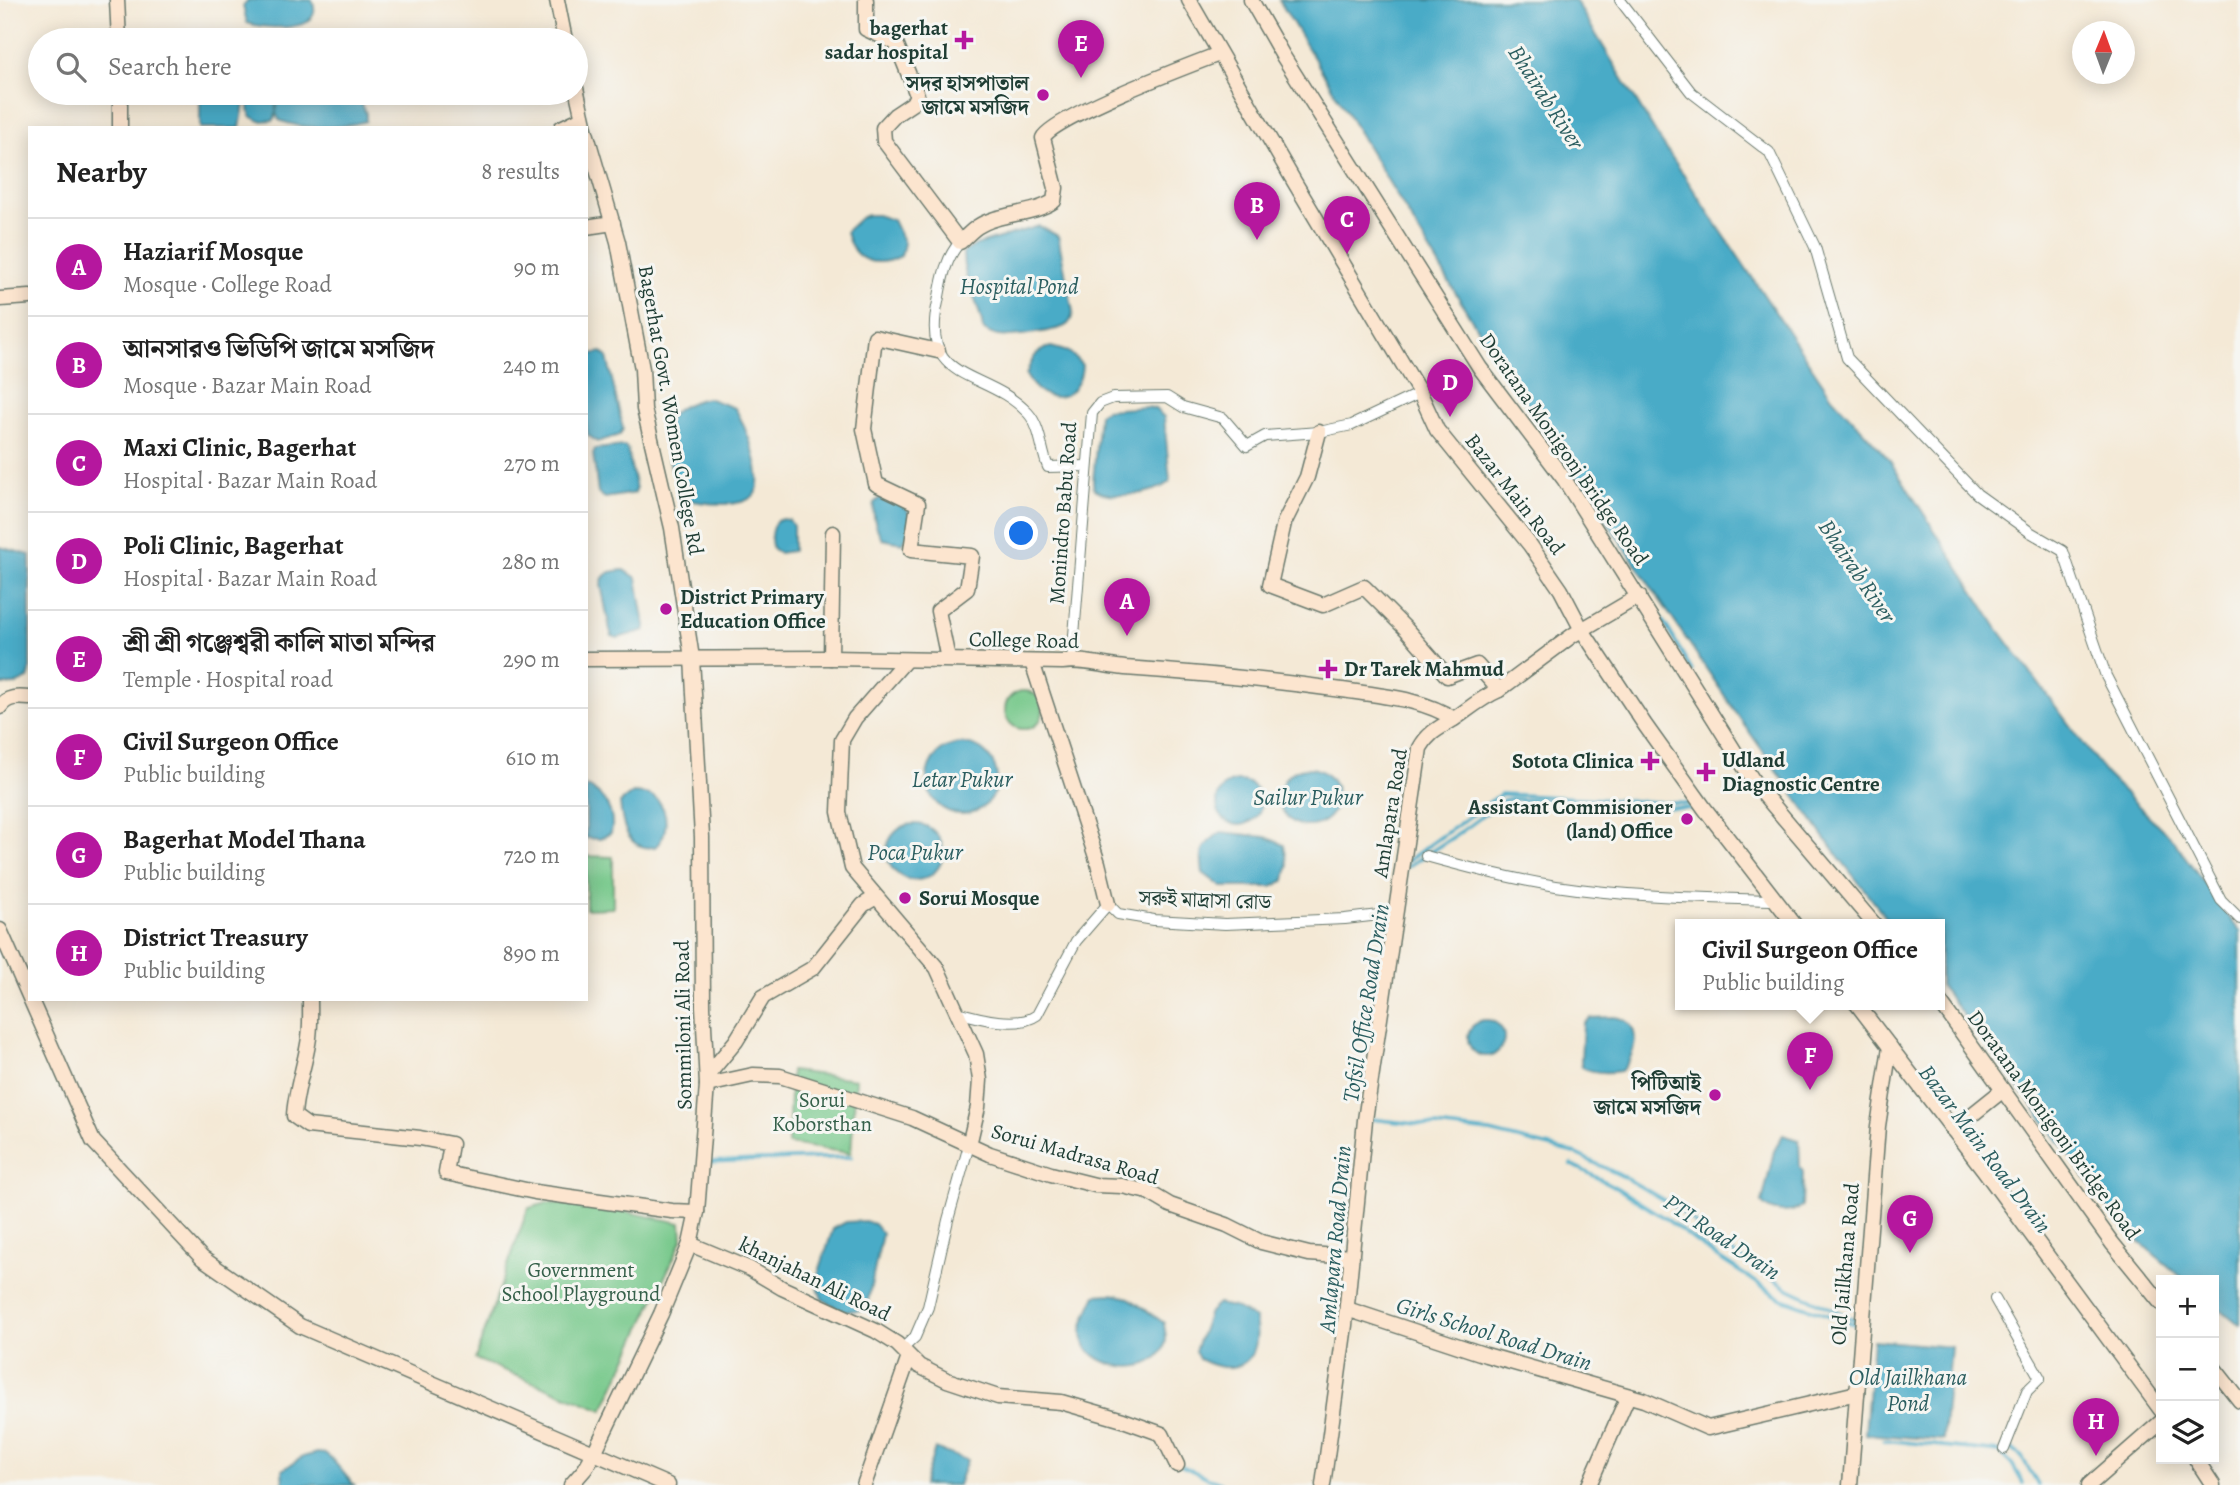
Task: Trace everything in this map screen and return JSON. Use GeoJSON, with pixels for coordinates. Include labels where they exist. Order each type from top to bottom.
{"type":"FeatureCollection","features":[{"type":"Feature","properties":{"kind":"street"},"geometry":{"type":"LineString","coordinates":[[117,0],[118,28]]}},
{"type":"Feature","properties":{"kind":"street"},"geometry":{"type":"LineString","coordinates":[[557,0],[563,28]]}},
{"type":"Feature","properties":{"kind":"street"},"geometry":{"type":"LineString","coordinates":[[866,0],[866,29],[896,43],[917,95],[913,103],[895,115],[883,128],[884,141],[960,242]]}},
{"type":"Feature","properties":{"kind":"street","name":"Bazar Main Road"},"geometry":{"type":"LineString","coordinates":[[1189,0],[1420,393],[1437,430],[1530,545],[1562,590],[1582,629],[1645,725],[1705,809],[1790,919]]}},
{"type":"Feature","properties":{"kind":"street","name":"Doratana Monigonj Bridge Road"},"geometry":{"type":"LineString","coordinates":[[1251,0],[1283,56],[1480,368],[1564,479],[1755,784],[1870,919]]}},
{"type":"Feature","properties":{"kind":"street"},"geometry":{"type":"LineString","coordinates":[[1620,0],[1691,92],[1769,152],[1815,247],[1847,358],[1977,494],[2030,532],[2063,551],[2106,676],[2221,900],[2240,919]]}},
{"type":"Feature","properties":{"kind":"street"},"geometry":{"type":"LineString","coordinates":[[1087,466],[1048,467],[1034,420],[1002,391],[946,363],[938,351],[933,331],[934,319],[950,254],[976,227],[1032,211],[1054,201],[1056,188],[1043,138],[1046,132],[1061,122],[1129,91],[1219,54]]}},
{"type":"Feature","properties":{"kind":"street"},"geometry":{"type":"LineString","coordinates":[[120,105],[120,126]]}},
{"type":"Feature","properties":{"kind":"street","name":"Bagerhat Govt. Women College Rd"},"geometry":{"type":"LineString","coordinates":[[580,105],[585,126]]}},
{"type":"Feature","properties":{"kind":"street","name":"Bagerhat Govt. Women College Rd"},"geometry":{"type":"LineString","coordinates":[[588,136],[618,242],[642,369],[645,409],[672,528],[692,658]]}},
{"type":"Feature","properties":{"kind":"street"},"geometry":{"type":"LineString","coordinates":[[588,227],[613,223]]}},
{"type":"Feature","properties":{"kind":"street"},"geometry":{"type":"LineString","coordinates":[[0,299],[28,297]]}},
{"type":"Feature","properties":{"kind":"street"},"geometry":{"type":"LineString","coordinates":[[938,351],[875,337],[864,429],[876,484],[918,503],[911,550],[972,556],[967,589],[938,611],[948,659]]}},
{"type":"Feature","properties":{"kind":"street","name":"Monindro Babu Road"},"geometry":{"type":"LineString","coordinates":[[1072,660],[1092,413],[1100,403],[1113,398],[1167,397],[1183,407],[1223,418],[1247,446],[1265,436],[1319,432],[1352,425],[1420,393]]}},
{"type":"Feature","properties":{"kind":"street"},"geometry":{"type":"LineString","coordinates":[[1319,432],[1307,478],[1284,523],[1270,585],[1323,605],[1364,587],[1447,676],[1477,665],[1499,690]]}},
{"type":"Feature","properties":{"kind":"street"},"geometry":{"type":"LineString","coordinates":[[831,658],[833,533]]}},
{"type":"Feature","properties":{"kind":"street","name":"Amlapara Road"},"geometry":{"type":"LineString","coordinates":[[1324,1485],[1347,1309],[1365,1120],[1416,757],[1424,739],[1436,729],[1485,696],[1499,690],[1582,629],[1639,596]]}},
{"type":"Feature","properties":{"kind":"street","name":"Sommiloni Ali Road"},"geometry":{"type":"LineString","coordinates":[[571,1485],[594,1453],[661,1314],[690,1244],[697,1212],[707,1081],[703,1006],[702,837],[692,658]]}},
{"type":"Feature","properties":{"kind":"street","name":"College Road"},"geometry":{"type":"LineString","coordinates":[[588,659],[1072,660],[1121,667],[1208,673],[1349,691],[1438,708],[1454,719]]}},
{"type":"Feature","properties":{"kind":"street"},"geometry":{"type":"LineString","coordinates":[[864,1485],[905,1353],[928,1307],[978,1107],[980,1080],[976,1054],[937,968],[852,868],[839,812],[842,740],[855,718],[905,661]]}},
{"type":"Feature","properties":{"kind":"street"},"geometry":{"type":"LineString","coordinates":[[1032,662],[1098,863],[1108,904]]}},
{"type":"Feature","properties":{"kind":"street"},"geometry":{"type":"LineString","coordinates":[[0,707],[3,702],[12,698],[28,698]]}},
{"type":"Feature","properties":{"kind":"street"},"geometry":{"type":"LineString","coordinates":[[1426,856],[1488,873],[1557,886],[1644,894],[1775,900]]}},
{"type":"Feature","properties":{"kind":"street"},"geometry":{"type":"LineString","coordinates":[[707,1081],[763,997],[813,968],[863,905],[876,897]]}},
{"type":"Feature","properties":{"kind":"street","name":"সরুই মাদ্রাসা রোড"},"geometry":{"type":"LineString","coordinates":[[957,1012],[984,1020],[1030,1020],[1037,1015],[1076,941],[1108,904],[1118,914],[1154,920],[1225,924],[1345,919],[1396,913]]}},
{"type":"Feature","properties":{"kind":"street"},"geometry":{"type":"LineString","coordinates":[[0,930],[28,994]]}},
{"type":"Feature","properties":{"kind":"street"},"geometry":{"type":"LineString","coordinates":[[31,1001],[93,1141],[202,1258],[300,1326],[668,1485]]}},
{"type":"Feature","properties":{"kind":"street"},"geometry":{"type":"LineString","coordinates":[[310,1001],[309,1040],[299,1091],[294,1101],[293,1116],[308,1126],[451,1144],[446,1173],[535,1192],[697,1212]]}},
{"type":"Feature","properties":{"kind":"street"},"geometry":{"type":"LineString","coordinates":[[1862,1010],[2156,1403]]}},
{"type":"Feature","properties":{"kind":"street","name":"Doratana Monigonj Bridge Road"},"geometry":{"type":"LineString","coordinates":[[1945,1010],[2107,1236],[2156,1297]]}},
{"type":"Feature","properties":{"kind":"street","name":"Old Jailkhana Road"},"geometry":{"type":"LineString","coordinates":[[1850,1485],[1878,1126],[1890,1047]]}},
{"type":"Feature","properties":{"kind":"street","name":"Sorui Madrasa Road"},"geometry":{"type":"LineString","coordinates":[[707,1081],[753,1075],[780,1076],[912,1118],[969,1145],[1051,1174],[1096,1185],[1122,1186],[1148,1192],[1170,1205],[1261,1242],[1309,1254],[1352,1257]]}},
{"type":"Feature","properties":{"kind":"street"},"geometry":{"type":"LineString","coordinates":[[1954,1130],[2003,1090]]}},
{"type":"Feature","properties":{"kind":"street","name":"khanjahan Ali Road"},"geometry":{"type":"LineString","coordinates":[[690,1244],[750,1269],[782,1288],[876,1331],[919,1366],[947,1380],[998,1397],[1061,1402],[1162,1434],[1177,1465]]}},
{"type":"Feature","properties":{"kind":"street"},"geometry":{"type":"LineString","coordinates":[[1995,1299],[2040,1378],[2027,1391],[2004,1449]]}},
{"type":"Feature","properties":{"kind":"street"},"geometry":{"type":"LineString","coordinates":[[1347,1309],[1486,1355],[1665,1408],[1708,1428],[1857,1393]]}},
{"type":"Feature","properties":{"kind":"street"},"geometry":{"type":"LineString","coordinates":[[2219,1374],[2240,1401]]}},
{"type":"Feature","properties":{"kind":"street"},"geometry":{"type":"LineString","coordinates":[[1590,1485],[1628,1396]]}},
{"type":"Feature","properties":{"kind":"street"},"geometry":{"type":"LineString","coordinates":[[2090,1485],[2156,1426]]}},
{"type":"Feature","properties":{"kind":"street"},"geometry":{"type":"LineString","coordinates":[[2199,1464],[2213,1485]]}},
{"type":"Feature","properties":{"kind":"green space"},"geometry":{"type":"Polygon","coordinates":[[[1024,691],[1037,697],[1043,710],[1037,723],[1024,729],[1011,723],[1005,710],[1011,697],[1024,691]]]}},
{"type":"Feature","properties":{"kind":"green space"},"geometry":{"type":"Polygon","coordinates":[[[588,856],[613,857],[613,908],[588,909],[588,856]]]}},
{"type":"Feature","properties":{"kind":"green space","name":"Sorui Koborsthan"},"geometry":{"type":"Polygon","coordinates":[[[791,1071],[856,1079],[851,1153],[788,1144],[791,1071]]]}},
{"type":"Feature","properties":{"kind":"green space","name":"Government School Playground"},"geometry":{"type":"Polygon","coordinates":[[[547,1203],[604,1207],[681,1223],[682,1240],[603,1410],[475,1359],[526,1214],[529,1208],[547,1203]]]}},
{"type":"Feature","properties":{"kind":"water"},"geometry":{"type":"Polygon","coordinates":[[[248,0],[312,0],[314,11],[311,19],[303,24],[267,27],[247,23],[243,6],[248,0]]]}},
{"type":"Feature","properties":{"kind":"water","name":"Bhairab River"},"geometry":{"type":"Polygon","coordinates":[[[1279,0],[1575,0],[1657,135],[1832,397],[1888,458],[1998,629],[2106,774],[2173,840],[2240,932],[2240,1325],[2219,1308],[2219,1275],[2179,1275],[2117,1221],[1945,992],[1945,919],[1887,919],[1835,852],[1743,723],[1484,340],[1279,0]]]}},
{"type":"Feature","properties":{"kind":"water"},"geometry":{"type":"Polygon","coordinates":[[[200,105],[244,105],[240,126],[200,126],[200,105]]]}},
{"type":"Feature","properties":{"kind":"water"},"geometry":{"type":"Polygon","coordinates":[[[249,105],[276,105],[276,112],[277,105],[362,105],[366,121],[340,126],[300,126],[279,120],[276,113],[274,120],[260,121],[251,116],[249,105]]]}},
{"type":"Feature","properties":{"kind":"water"},"geometry":{"type":"Polygon","coordinates":[[[867,215],[893,220],[904,243],[901,256],[873,262],[859,256],[853,249],[846,231],[867,215]]]}},
{"type":"Feature","properties":{"kind":"water","name":"Hospital Pond"},"geometry":{"type":"Polygon","coordinates":[[[1039,226],[1058,236],[1073,312],[1070,320],[1060,328],[1032,334],[990,334],[983,329],[966,274],[963,253],[976,245],[1039,226]]]}},
{"type":"Feature","properties":{"kind":"water"},"geometry":{"type":"Polygon","coordinates":[[[1051,347],[1069,352],[1082,365],[1075,387],[1060,397],[1042,393],[1026,375],[1037,353],[1051,347]]]}},
{"type":"Feature","properties":{"kind":"water"},"geometry":{"type":"Polygon","coordinates":[[[602,352],[607,357],[623,429],[620,435],[597,442],[588,435],[588,355],[602,352]]]}},
{"type":"Feature","properties":{"kind":"water"},"geometry":{"type":"Polygon","coordinates":[[[707,398],[735,408],[749,438],[757,466],[757,489],[753,496],[739,503],[720,504],[684,499],[669,459],[665,438],[672,414],[681,407],[707,398]]]}},
{"type":"Feature","properties":{"kind":"water"},"geometry":{"type":"Polygon","coordinates":[[[1148,407],[1164,417],[1170,481],[1144,493],[1121,495],[1094,489],[1099,414],[1105,410],[1148,407]]]}},
{"type":"Feature","properties":{"kind":"water"},"geometry":{"type":"Polygon","coordinates":[[[627,448],[635,493],[605,498],[598,493],[593,454],[595,449],[627,448]]]}},
{"type":"Feature","properties":{"kind":"water"},"geometry":{"type":"Polygon","coordinates":[[[881,497],[898,500],[908,511],[910,527],[903,543],[882,539],[880,535],[875,522],[874,503],[881,497]]]}},
{"type":"Feature","properties":{"kind":"water"},"geometry":{"type":"Polygon","coordinates":[[[789,520],[793,526],[793,551],[779,553],[773,550],[771,535],[776,521],[789,520]]]}},
{"type":"Feature","properties":{"kind":"water"},"geometry":{"type":"Polygon","coordinates":[[[0,547],[28,554],[28,679],[15,685],[0,685],[0,547]]]}},
{"type":"Feature","properties":{"kind":"water"},"geometry":{"type":"Polygon","coordinates":[[[624,570],[637,578],[645,630],[618,638],[612,636],[610,630],[601,585],[606,575],[624,570]]]}},
{"type":"Feature","properties":{"kind":"water","name":"Letar Pukur"},"geometry":{"type":"Polygon","coordinates":[[[962,744],[987,754],[997,779],[987,804],[962,814],[937,804],[927,779],[937,754],[962,744]]]}},
{"type":"Feature","properties":{"kind":"water","name":"Sailur Pukur"},"geometry":{"type":"Polygon","coordinates":[[[1308,768],[1324,773],[1332,781],[1337,797],[1332,813],[1324,821],[1308,826],[1292,821],[1284,813],[1279,797],[1284,781],[1292,773],[1308,768]]]}},
{"type":"Feature","properties":{"kind":"water"},"geometry":{"type":"Polygon","coordinates":[[[1239,781],[1248,782],[1255,787],[1260,794],[1260,812],[1255,819],[1248,824],[1239,825],[1230,824],[1223,819],[1218,812],[1217,803],[1218,794],[1223,787],[1230,782],[1239,781]]]}},
{"type":"Feature","properties":{"kind":"water"},"geometry":{"type":"Polygon","coordinates":[[[588,787],[603,799],[612,818],[611,833],[600,839],[588,838],[588,787]]]}},
{"type":"Feature","properties":{"kind":"water"},"geometry":{"type":"Polygon","coordinates":[[[633,793],[654,797],[664,810],[665,830],[655,847],[638,845],[632,841],[625,828],[620,803],[633,793]]]}},
{"type":"Feature","properties":{"kind":"water","name":"Poca Pukur"},"geometry":{"type":"Polygon","coordinates":[[[915,824],[926,826],[935,832],[941,841],[941,863],[935,872],[926,878],[915,880],[904,878],[895,872],[889,863],[887,852],[889,841],[895,832],[904,826],[915,824]]]}},
{"type":"Feature","properties":{"kind":"water"},"geometry":{"type":"Polygon","coordinates":[[[1221,832],[1266,837],[1284,845],[1288,866],[1285,880],[1272,887],[1222,887],[1203,873],[1204,848],[1221,832]]]}},
{"type":"Feature","properties":{"kind":"water"},"geometry":{"type":"Polygon","coordinates":[[[1614,1017],[1624,1020],[1634,1031],[1634,1047],[1627,1064],[1621,1071],[1611,1072],[1596,1072],[1582,1067],[1583,1024],[1590,1018],[1614,1017]]]}},
{"type":"Feature","properties":{"kind":"water"},"geometry":{"type":"Polygon","coordinates":[[[1486,1020],[1499,1025],[1504,1038],[1499,1051],[1486,1056],[1473,1051],[1468,1038],[1473,1025],[1486,1020]]]}},
{"type":"Feature","properties":{"kind":"water"},"geometry":{"type":"Polygon","coordinates":[[[1783,1135],[1799,1140],[1800,1167],[1803,1172],[1802,1207],[1787,1212],[1775,1211],[1762,1203],[1774,1151],[1783,1135]]]}},
{"type":"Feature","properties":{"kind":"water"},"geometry":{"type":"Polygon","coordinates":[[[865,1221],[874,1224],[882,1234],[867,1305],[864,1310],[843,1311],[822,1299],[816,1281],[833,1229],[846,1222],[865,1221]]]}},
{"type":"Feature","properties":{"kind":"water"},"geometry":{"type":"Polygon","coordinates":[[[1112,1294],[1129,1298],[1164,1323],[1166,1339],[1161,1353],[1150,1362],[1137,1366],[1121,1366],[1106,1362],[1094,1355],[1085,1344],[1082,1331],[1096,1295],[1112,1294]]]}},
{"type":"Feature","properties":{"kind":"water"},"geometry":{"type":"Polygon","coordinates":[[[1218,1304],[1234,1307],[1255,1319],[1255,1346],[1244,1363],[1224,1367],[1212,1365],[1199,1359],[1195,1351],[1209,1312],[1218,1304]]]}},
{"type":"Feature","properties":{"kind":"water","name":"Old Jailkhana Pond"},"geometry":{"type":"Polygon","coordinates":[[[1873,1340],[1951,1347],[1943,1440],[1865,1434],[1873,1340]]]}},
{"type":"Feature","properties":{"kind":"water"},"geometry":{"type":"Polygon","coordinates":[[[935,1449],[967,1460],[958,1485],[923,1485],[935,1449]]]}},
{"type":"Feature","properties":{"kind":"water"},"geometry":{"type":"Polygon","coordinates":[[[317,1453],[330,1457],[354,1485],[283,1485],[282,1470],[303,1457],[317,1453]]]}},
{"type":"Feature","properties":{"kind":"waterway"},"geometry":{"type":"LineString","coordinates":[[1635,579],[1692,671]]}},
{"type":"Feature","properties":{"kind":"waterway","name":"Tofsil Office Road Drain"},"geometry":{"type":"LineString","coordinates":[[1407,861],[1501,794],[1696,804]]}},
{"type":"Feature","properties":{"kind":"waterway"},"geometry":{"type":"LineString","coordinates":[[1407,867],[1504,800],[1699,809]]}},
{"type":"Feature","properties":{"kind":"waterway","name":"Tofsil Office Road Drain"},"geometry":{"type":"LineString","coordinates":[[1371,1119],[1490,1132],[1574,1153],[1624,1177],[1677,1208],[1719,1244],[1787,1288],[1858,1321]]}},
{"type":"Feature","properties":{"kind":"waterway"},"geometry":{"type":"LineString","coordinates":[[706,1162],[851,1157]]}},
{"type":"Feature","properties":{"kind":"waterway","name":"PTI Road Drain"},"geometry":{"type":"LineString","coordinates":[[1571,1164],[1617,1188],[1666,1219],[1714,1255],[1782,1299],[1857,1325]]}},
{"type":"Feature","properties":{"kind":"waterway"},"geometry":{"type":"LineString","coordinates":[[1884,1440],[2000,1452],[2012,1464],[2023,1483]]}},
{"type":"Feature","properties":{"kind":"waterway"},"geometry":{"type":"LineString","coordinates":[[2008,1446],[2022,1457],[2038,1485]]}},
{"type":"Feature","properties":{"kind":"waterway"},"geometry":{"type":"LineString","coordinates":[[1182,1466],[1224,1485]]}},
{"type":"Feature","properties":{"kind":"place","name":"bagerhat sadar hospital"},"geometry":{"type":"Point","coordinates":[964,40]}},
{"type":"Feature","properties":{"kind":"place","name":"শ্রী শ্রী গঞ্জেশ্বরী কালি মাতা মন্দির"},"geometry":{"type":"Point","coordinates":[1081,78]}},
{"type":"Feature","properties":{"kind":"place","name":"সদর হাসপাতাল জামে মসজিদ"},"geometry":{"type":"Point","coordinates":[1043,95]}},
{"type":"Feature","properties":{"kind":"place","name":"আনসারও ভিডিপি জামে মসজিদ"},"geometry":{"type":"Point","coordinates":[1257,240]}},
{"type":"Feature","properties":{"kind":"place","name":"Maxi Clinic, Bagerhat"},"geometry":{"type":"Point","coordinates":[1347,254]}},
{"type":"Feature","properties":{"kind":"place","name":"Poli Clinic, Bagerhat"},"geometry":{"type":"Point","coordinates":[1450,417]}},
{"type":"Feature","properties":{"kind":"place","name":"District Primary Education Office"},"geometry":{"type":"Point","coordinates":[666,609]}},
{"type":"Feature","properties":{"kind":"place","name":"Haziarif Mosque"},"geometry":{"type":"Point","coordinates":[1127,636]}},
{"type":"Feature","properties":{"kind":"place","name":"Dr Tarek Mahmud"},"geometry":{"type":"Point","coordinates":[1328,669]}},
{"type":"Feature","properties":{"kind":"place","name":"Sotota Clinica"},"geometry":{"type":"Point","coordinates":[1650,761]}},
{"type":"Feature","properties":{"kind":"place","name":"Udland Diagnostic Centre"},"geometry":{"type":"Point","coordinates":[1706,772]}},
{"type":"Feature","properties":{"kind":"place","name":"Assistant Commisioner (land) Office"},"geometry":{"type":"Point","coordinates":[1687,819]}},
{"type":"Feature","properties":{"kind":"place","name":"Sorui Mosque"},"geometry":{"type":"Point","coordinates":[905,898]}},
{"type":"Feature","properties":{"kind":"place","name":"Civil Surgeon Office"},"geometry":{"type":"Point","coordinates":[1810,1090]}},
{"type":"Feature","properties":{"kind":"place","name":"পিটিআই জামে মসজিদ"},"geometry":{"type":"Point","coordinates":[1715,1095]}},
{"type":"Feature","properties":{"kind":"place","name":"Bagerhat Model Thana"},"geometry":{"type":"Point","coordinates":[1910,1253]}},
{"type":"Feature","properties":{"kind":"place","name":"District Treasury"},"geometry":{"type":"Point","coordinates":[2096,1456]}},
{"type":"Feature","properties":{"kind":"water label","name":"Bazar Main Road Drain"},"geometry":{"type":"Point","coordinates":[1985,1149]}},
{"type":"Feature","properties":{"kind":"water label","name":"Amlapara Road Drain"},"geometry":{"type":"Point","coordinates":[1335,1239]}},
{"type":"Feature","properties":{"kind":"water label","name":"Girls School Road Drain"},"geometry":{"type":"Point","coordinates":[1494,1334]}}]}
